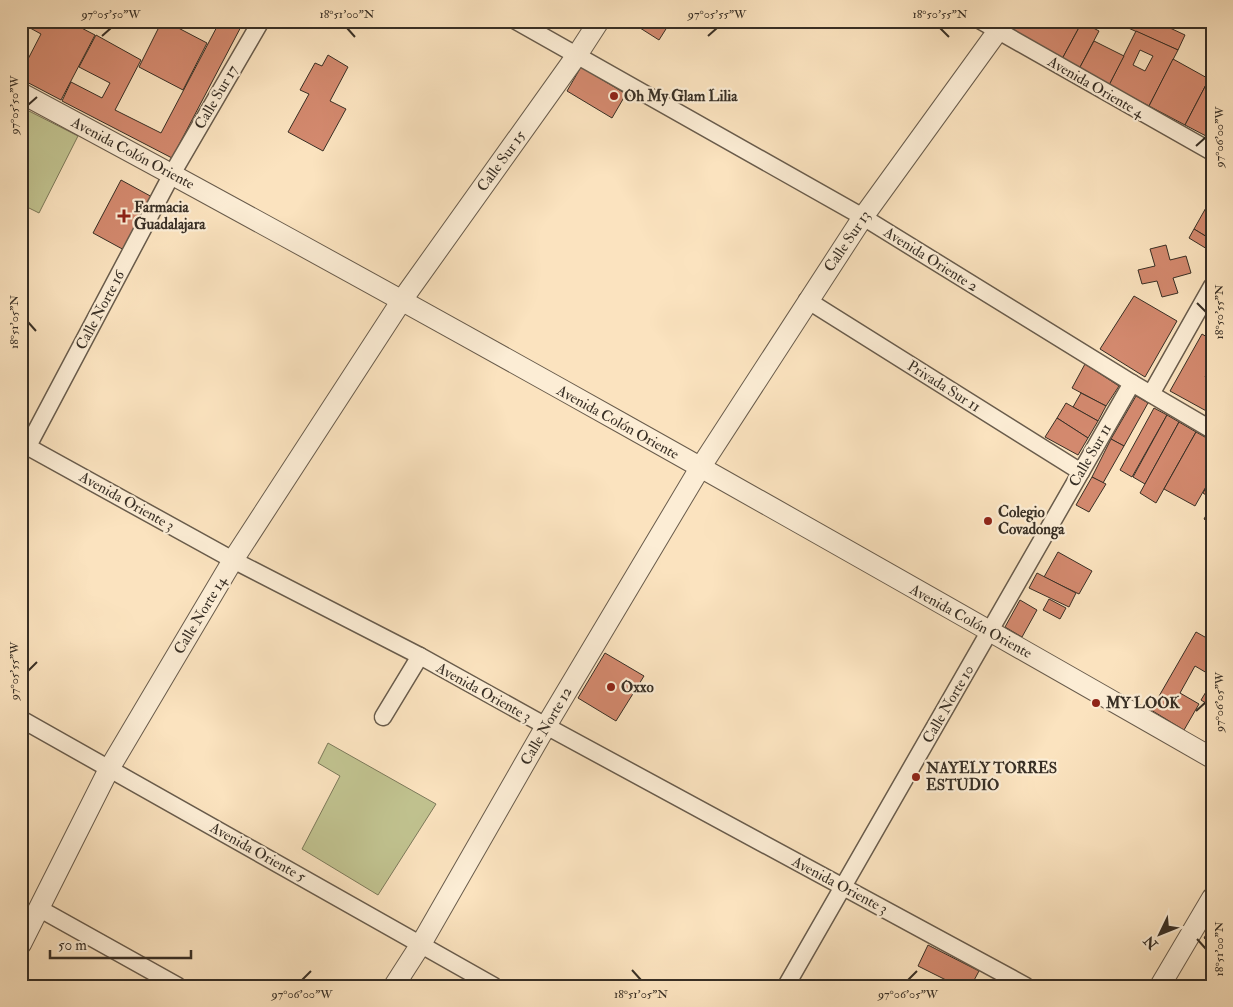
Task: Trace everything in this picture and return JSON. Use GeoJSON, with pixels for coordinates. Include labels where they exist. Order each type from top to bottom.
{"type":"FeatureCollection","features":[{"type":"Feature","properties":{"kind":"street","name":"Calle Sur 17"},"geometry":{"type":"LineString","coordinates":[[172,174],[261,21]]}},
{"type":"Feature","properties":{"kind":"street","name":"Avenida Oriente 2"},"geometry":{"type":"LineString","coordinates":[[516,21],[863,217],[1132,383],[1212,430]]}},
{"type":"Feature","properties":{"kind":"street","name":"Calle Sur 15"},"geometry":{"type":"LineString","coordinates":[[402,300],[577,55],[599,21]]}},
{"type":"Feature","properties":{"kind":"street","name":"Avenida Oriente 4"},"geometry":{"type":"LineString","coordinates":[[980,21],[1002,26],[1212,152]]}},
{"type":"Feature","properties":{"kind":"street","name":"Calle Sur 13"},"geometry":{"type":"LineString","coordinates":[[700,468],[807,300],[863,217],[1002,26]]}},
{"type":"Feature","properties":{"kind":"street","name":"Avenida Colón Oriente"},"geometry":{"type":"LineString","coordinates":[[21,93],[402,300],[1212,758]]}},
{"type":"Feature","properties":{"kind":"street","name":"Calle Norte 16"},"geometry":{"type":"LineString","coordinates":[[24,444],[172,174]]}},
{"type":"Feature","properties":{"kind":"street"},"geometry":{"type":"LineString","coordinates":[[1151,394],[1212,286]]}},
{"type":"Feature","properties":{"kind":"street","name":"Calle Norte 14"},"geometry":{"type":"LineString","coordinates":[[21,944],[109,769],[233,560],[402,300]]}},
{"type":"Feature","properties":{"kind":"street","name":"Privada Sur 11"},"geometry":{"type":"LineString","coordinates":[[807,300],[1081,472]]}},
{"type":"Feature","properties":{"kind":"street","name":"Calle Sur 11"},"geometry":{"type":"LineString","coordinates":[[990,631],[1132,383]]}},
{"type":"Feature","properties":{"kind":"street","name":"Avenida Oriente 3"},"geometry":{"type":"LineString","coordinates":[[24,444],[233,560],[420,656],[1026,986]]}},
{"type":"Feature","properties":{"kind":"street","name":"Calle Norte 12"},"geometry":{"type":"LineString","coordinates":[[394,986],[421,944],[546,726],[700,468]]}},
{"type":"Feature","properties":{"kind":"street","name":"Calle Norte 10"},"geometry":{"type":"LineString","coordinates":[[786,986],[990,631]]}},
{"type":"Feature","properties":{"kind":"street"},"geometry":{"type":"LineString","coordinates":[[383,717],[420,656]]}},
{"type":"Feature","properties":{"kind":"street","name":"Avenida Oriente 5"},"geometry":{"type":"LineString","coordinates":[[21,719],[494,986]]}},
{"type":"Feature","properties":{"kind":"street"},"geometry":{"type":"LineString","coordinates":[[1160,986],[1212,898]]}},
{"type":"Feature","properties":{"kind":"street"},"geometry":{"type":"LineString","coordinates":[[40,909],[178,986]]}},
{"type":"Feature","properties":{"kind":"green space"},"geometry":{"type":"Polygon","coordinates":[[[27,110],[78,136],[39,213],[21,204],[21,121],[27,110]]]}},
{"type":"Feature","properties":{"kind":"green space"},"geometry":{"type":"Polygon","coordinates":[[[328,743],[436,804],[378,895],[302,849],[340,776],[318,763],[328,743]]]}},
{"type":"Feature","properties":{"kind":"building"},"geometry":{"type":"Polygon","coordinates":[[[21,21],[68,21],[95,35],[61,100],[21,79],[21,58],[27,61],[41,34],[21,23],[21,21]]]}},
{"type":"Feature","properties":{"kind":"building"},"geometry":{"type":"Polygon","coordinates":[[[162,21],[207,43],[183,90],[139,67],[162,21]]]}},
{"type":"Feature","properties":{"kind":"building"},"geometry":{"type":"Polygon","coordinates":[[[220,21],[244,21],[172,158],[62,101],[71,82],[102,98],[110,83],[79,67],[96,35],[141,60],[115,110],[161,133],[220,21]]]}},
{"type":"Feature","properties":{"kind":"building"},"geometry":{"type":"Polygon","coordinates":[[[629,21],[671,21],[659,40],[629,21]]]}},
{"type":"Feature","properties":{"kind":"building"},"geometry":{"type":"Polygon","coordinates":[[[1018,21],[1082,22],[1062,59],[1012,33],[1018,21]]]}},
{"type":"Feature","properties":{"kind":"building"},"geometry":{"type":"Polygon","coordinates":[[[1081,21],[1099,21],[1095,29],[1081,21]]]}},
{"type":"Feature","properties":{"kind":"building"},"geometry":{"type":"Polygon","coordinates":[[[1128,21],[1155,21],[1185,35],[1178,50],[1126,27],[1128,21]]]}},
{"type":"Feature","properties":{"kind":"building"},"geometry":{"type":"Polygon","coordinates":[[[1198,21],[1212,21],[1212,28],[1198,21]]]}},
{"type":"Feature","properties":{"kind":"building"},"geometry":{"type":"Polygon","coordinates":[[[1082,22],[1099,31],[1079,69],[1062,59],[1082,22]]]}},
{"type":"Feature","properties":{"kind":"building"},"geometry":{"type":"Polygon","coordinates":[[[1136,31],[1178,50],[1149,106],[1109,85],[1136,31]],[[1140,50],[1133,65],[1145,71],[1153,56],[1140,50]]]}},
{"type":"Feature","properties":{"kind":"building"},"geometry":{"type":"Polygon","coordinates":[[[1094,41],[1124,56],[1109,85],[1079,69],[1094,41]]]}},
{"type":"Feature","properties":{"kind":"building"},"geometry":{"type":"Polygon","coordinates":[[[328,55],[348,67],[330,101],[346,109],[323,151],[288,132],[309,94],[300,90],[315,63],[322,66],[328,55]]]}},
{"type":"Feature","properties":{"kind":"building"},"geometry":{"type":"Polygon","coordinates":[[[1173,59],[1209,79],[1185,125],[1149,106],[1173,59]]]}},
{"type":"Feature","properties":{"kind":"building"},"geometry":{"type":"Polygon","coordinates":[[[581,67],[626,94],[612,118],[567,91],[581,67]]]}},
{"type":"Feature","properties":{"kind":"building"},"geometry":{"type":"Polygon","coordinates":[[[1209,79],[1212,81],[1212,123],[1206,136],[1185,125],[1209,79]]]}},
{"type":"Feature","properties":{"kind":"building"},"geometry":{"type":"Polygon","coordinates":[[[1212,123],[1212,139],[1206,136],[1212,123]]]}},
{"type":"Feature","properties":{"kind":"building","name":"Farmacia Guadalajara"},"geometry":{"type":"Polygon","coordinates":[[[121,180],[154,198],[126,251],[93,233],[121,180]]]}},
{"type":"Feature","properties":{"kind":"building"},"geometry":{"type":"Polygon","coordinates":[[[1212,197],[1212,240],[1194,229],[1212,197]]]}},
{"type":"Feature","properties":{"kind":"building"},"geometry":{"type":"Polygon","coordinates":[[[1194,229],[1212,240],[1212,252],[1189,238],[1194,229]]]}},
{"type":"Feature","properties":{"kind":"building"},"geometry":{"type":"Polygon","coordinates":[[[1166,245],[1170,260],[1186,256],[1191,273],[1173,278],[1178,293],[1162,297],[1157,281],[1142,284],[1138,270],[1155,266],[1150,249],[1166,245]]]}},
{"type":"Feature","properties":{"kind":"building"},"geometry":{"type":"Polygon","coordinates":[[[1134,296],[1177,321],[1145,377],[1100,349],[1134,296]]]}},
{"type":"Feature","properties":{"kind":"building"},"geometry":{"type":"Polygon","coordinates":[[[1202,334],[1212,340],[1212,364],[1205,377],[1212,381],[1212,409],[1210,413],[1170,391],[1202,334]]]}},
{"type":"Feature","properties":{"kind":"building"},"geometry":{"type":"Polygon","coordinates":[[[1085,364],[1119,386],[1106,406],[1072,388],[1085,364]]]}},
{"type":"Feature","properties":{"kind":"building"},"geometry":{"type":"Polygon","coordinates":[[[1081,393],[1106,406],[1098,421],[1073,407],[1081,393]]]}},
{"type":"Feature","properties":{"kind":"building"},"geometry":{"type":"Polygon","coordinates":[[[1136,396],[1148,403],[1124,446],[1111,439],[1136,396]]]}},
{"type":"Feature","properties":{"kind":"building"},"geometry":{"type":"Polygon","coordinates":[[[1066,403],[1098,421],[1088,438],[1057,418],[1066,403]]]}},
{"type":"Feature","properties":{"kind":"building"},"geometry":{"type":"Polygon","coordinates":[[[1154,408],[1167,415],[1132,477],[1120,470],[1154,408]]]}},
{"type":"Feature","properties":{"kind":"building"},"geometry":{"type":"Polygon","coordinates":[[[1167,415],[1179,422],[1145,484],[1133,477],[1167,415]]]}},
{"type":"Feature","properties":{"kind":"building"},"geometry":{"type":"Polygon","coordinates":[[[1057,418],[1088,438],[1078,455],[1045,437],[1057,418]]]}},
{"type":"Feature","properties":{"kind":"building"},"geometry":{"type":"Polygon","coordinates":[[[1179,422],[1196,432],[1156,503],[1140,493],[1179,422]]]}},
{"type":"Feature","properties":{"kind":"building"},"geometry":{"type":"Polygon","coordinates":[[[1196,432],[1212,441],[1212,476],[1195,506],[1164,489],[1196,432]]]}},
{"type":"Feature","properties":{"kind":"building"},"geometry":{"type":"Polygon","coordinates":[[[1111,439],[1124,446],[1103,483],[1092,477],[1111,439]]]}},
{"type":"Feature","properties":{"kind":"building"},"geometry":{"type":"Polygon","coordinates":[[[1092,477],[1106,484],[1089,512],[1076,505],[1092,477]]]}},
{"type":"Feature","properties":{"kind":"building"},"geometry":{"type":"Polygon","coordinates":[[[1212,477],[1212,499],[1203,493],[1212,477]]]}},
{"type":"Feature","properties":{"kind":"building"},"geometry":{"type":"Polygon","coordinates":[[[1212,505],[1212,524],[1204,519],[1212,505]]]}},
{"type":"Feature","properties":{"kind":"building"},"geometry":{"type":"Polygon","coordinates":[[[1058,552],[1092,571],[1079,594],[1044,577],[1058,552]]]}},
{"type":"Feature","properties":{"kind":"building"},"geometry":{"type":"Polygon","coordinates":[[[1037,573],[1076,593],[1069,607],[1029,588],[1037,573]]]}},
{"type":"Feature","properties":{"kind":"building"},"geometry":{"type":"Polygon","coordinates":[[[1049,599],[1066,608],[1060,619],[1043,610],[1049,599]]]}},
{"type":"Feature","properties":{"kind":"building"},"geometry":{"type":"Polygon","coordinates":[[[1020,600],[1037,610],[1022,637],[1005,627],[1020,600]]]}},
{"type":"Feature","properties":{"kind":"building"},"geometry":{"type":"Polygon","coordinates":[[[1196,632],[1212,641],[1212,676],[1195,666],[1180,693],[1199,704],[1184,730],[1151,710],[1196,632]]]}},
{"type":"Feature","properties":{"kind":"building","name":"Oxxo"},"geometry":{"type":"Polygon","coordinates":[[[605,653],[644,676],[616,721],[578,698],[605,653]]]}},
{"type":"Feature","properties":{"kind":"building"},"geometry":{"type":"Polygon","coordinates":[[[1212,682],[1212,707],[1201,700],[1212,682]]]}},
{"type":"Feature","properties":{"kind":"building"},"geometry":{"type":"Polygon","coordinates":[[[1212,924],[1212,943],[1204,938],[1212,924]]]}},
{"type":"Feature","properties":{"kind":"building"},"geometry":{"type":"Polygon","coordinates":[[[928,945],[979,971],[971,986],[950,986],[952,983],[918,966],[928,945]]]}},
{"type":"Feature","properties":{"kind":"place","name":"Oh My Glam Lilia"},"geometry":{"type":"Point","coordinates":[614,96]}},
{"type":"Feature","properties":{"kind":"place","name":"Farmacia Guadalajara"},"geometry":{"type":"Point","coordinates":[124,216]}},
{"type":"Feature","properties":{"kind":"place","name":"Colegio Covadonga"},"geometry":{"type":"Point","coordinates":[988,521]}},
{"type":"Feature","properties":{"kind":"place","name":"Oxxo"},"geometry":{"type":"Point","coordinates":[611,687]}},
{"type":"Feature","properties":{"kind":"place","name":"MY LOOK"},"geometry":{"type":"Point","coordinates":[1096,703]}},
{"type":"Feature","properties":{"kind":"place","name":"NAYELY TORRES ESTUDIO"},"geometry":{"type":"Point","coordinates":[916,777]}}]}
